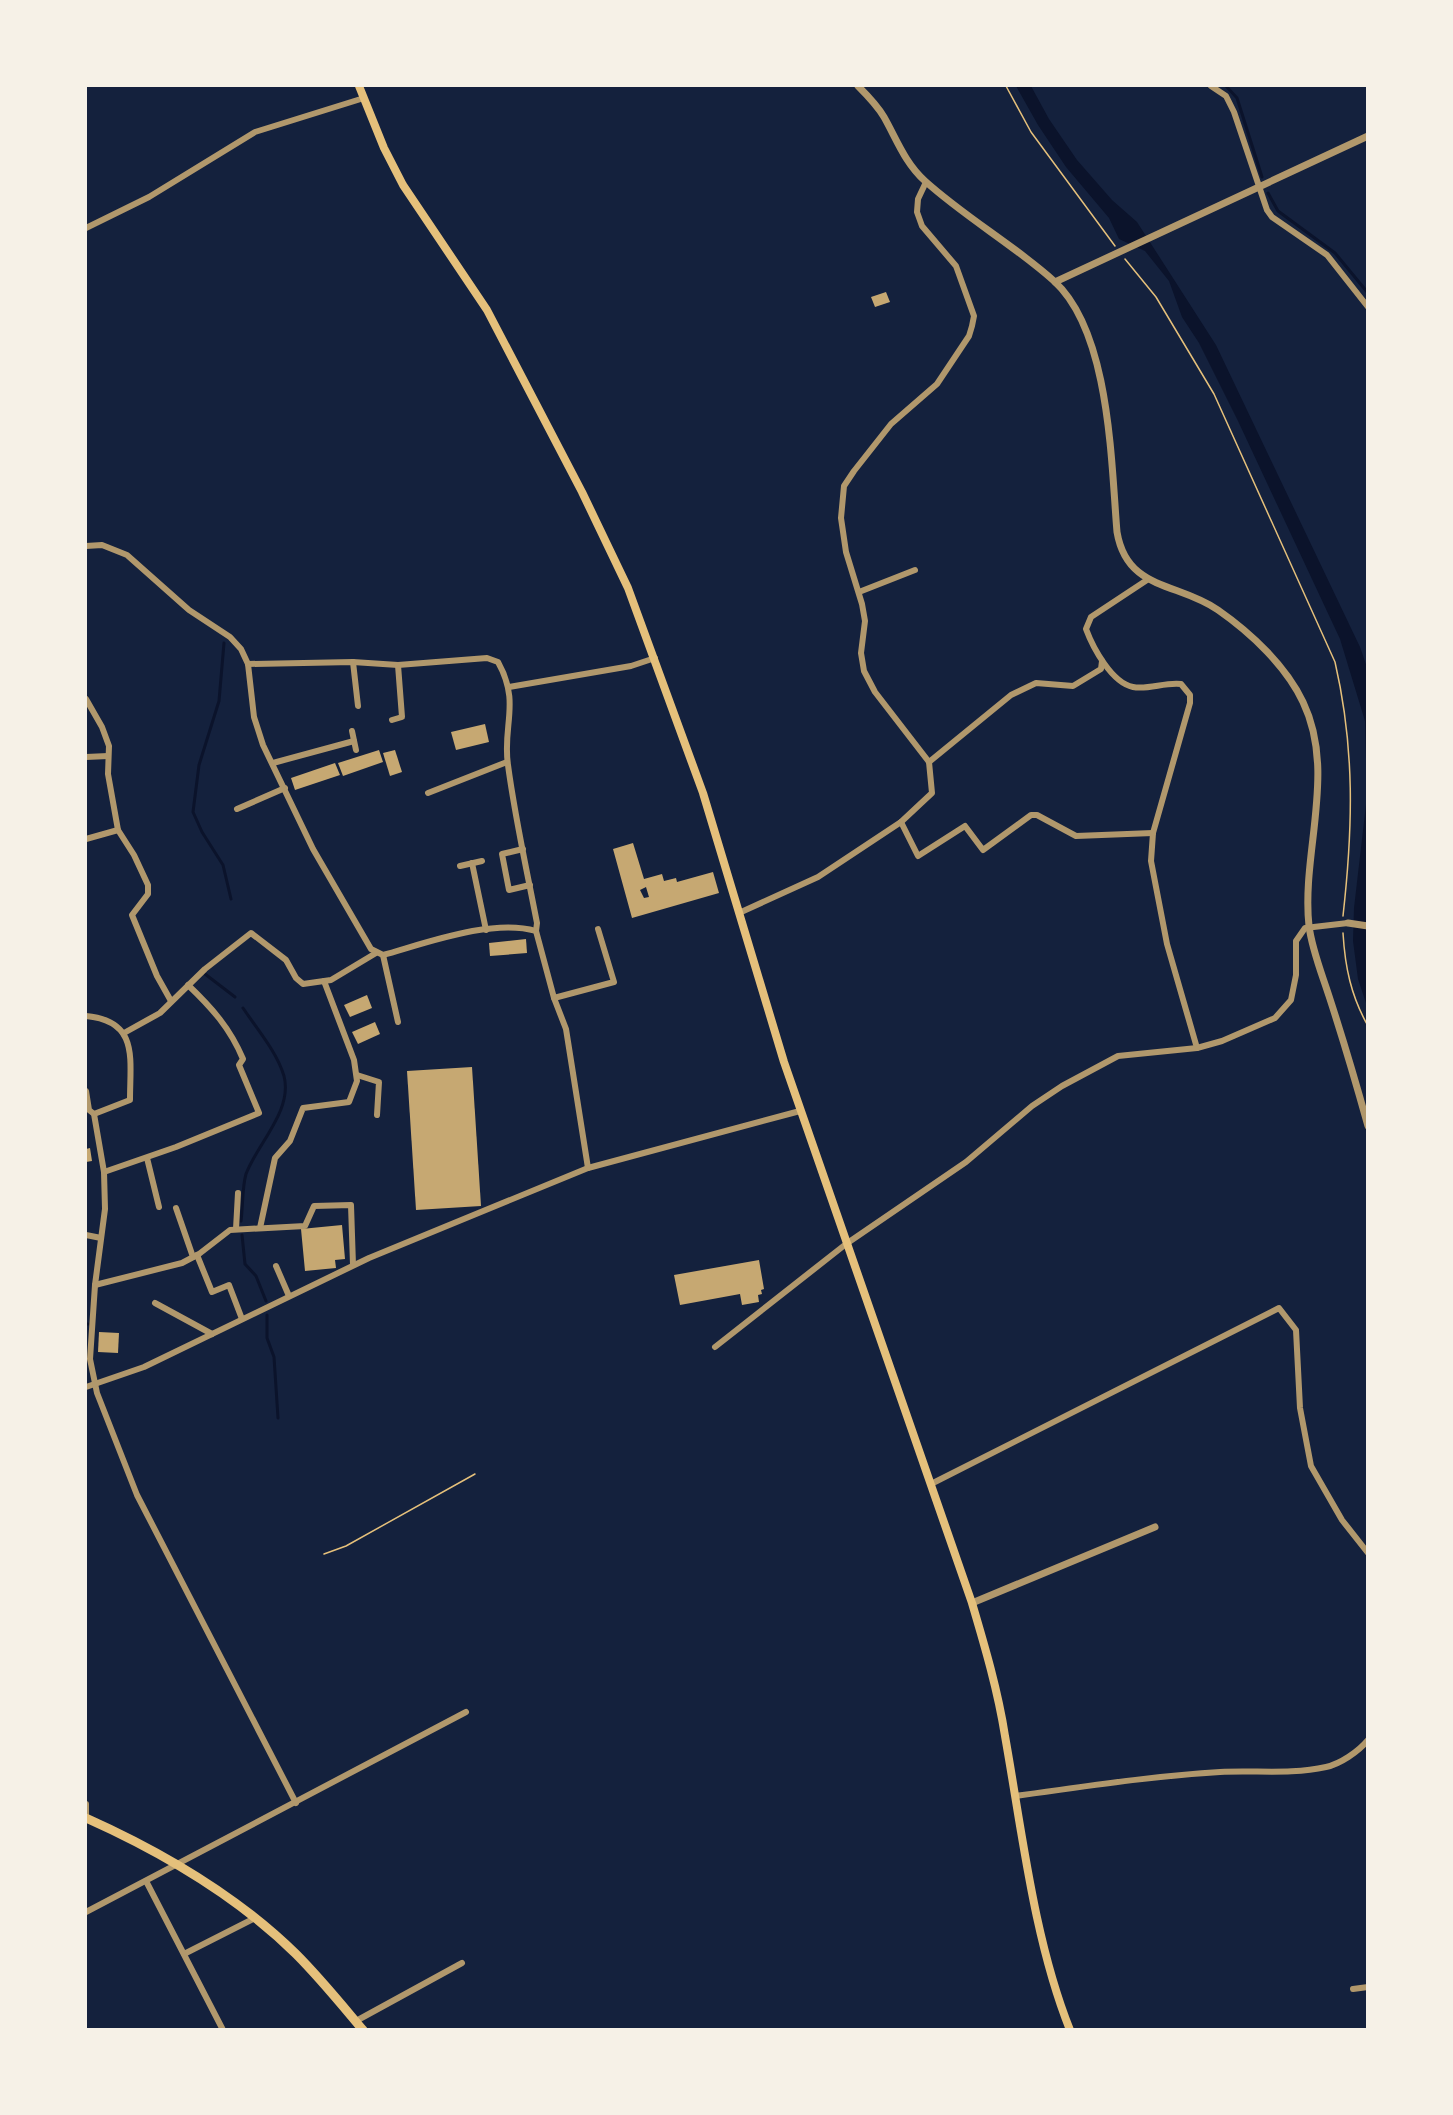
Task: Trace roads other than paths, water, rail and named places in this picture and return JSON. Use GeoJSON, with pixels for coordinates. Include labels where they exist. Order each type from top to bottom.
{"type":"FeatureCollection","features":[{"type":"Feature","properties":{"kind":"main road"},"geometry":{"type":"LineString","coordinates":[[360,86],[384,148],[403,185],[487,310],[518,367],[628,588],[655,658],[703,793],[800,1112],[972,1603],[991,1668],[1005,1734],[1037,1912],[1070,2030]]}},
{"type":"Feature","properties":{"kind":"main road"},"geometry":{"type":"LineString","coordinates":[[86,1812],[179,1864],[253,1919],[295,1953],[363,2030]]}},
{"type":"Feature","properties":{"kind":"street"},"geometry":{"type":"LineString","coordinates":[[858,86],[877,106],[904,157],[926,182],[971,219],[1013,246],[1055,282],[1086,332],[1102,383],[1120,547],[1130,565],[1147,580],[1194,596],[1218,610],[1281,668],[1304,703],[1316,754],[1318,790],[1310,869],[1309,926],[1368,1126]]}},
{"type":"Feature","properties":{"kind":"street"},"geometry":{"type":"LineString","coordinates":[[1211,86],[1226,96],[1234,112],[1258,189],[1272,217],[1327,255],[1368,307]]}},
{"type":"Feature","properties":{"kind":"street"},"geometry":{"type":"LineString","coordinates":[[86,228],[149,197],[255,132],[364,98]]}},
{"type":"Feature","properties":{"kind":"street"},"geometry":{"type":"LineString","coordinates":[[1055,282],[1368,136]]}},
{"type":"Feature","properties":{"kind":"street"},"geometry":{"type":"LineString","coordinates":[[739,913],[818,877],[901,822],[932,793],[929,762],[875,692],[864,671],[861,653],[865,621],[859,592],[846,552],[841,518],[844,486],[891,424],[937,384],[972,326],[974,316],[956,266],[922,226],[917,212],[918,199],[926,182]]}},
{"type":"Feature","properties":{"kind":"street"},"geometry":{"type":"LineString","coordinates":[[86,546],[102,545],[127,555],[189,610],[230,637],[241,649],[248,664],[254,717],[261,739],[313,849],[348,913],[380,954],[398,1022]]}},
{"type":"Feature","properties":{"kind":"street"},"geometry":{"type":"LineString","coordinates":[[859,592],[915,570]]}},
{"type":"Feature","properties":{"kind":"street"},"geometry":{"type":"LineString","coordinates":[[1147,580],[1091,617],[1087,623],[1090,639],[1102,662],[1125,684],[1134,687],[1174,683],[1186,687],[1190,695],[1190,703],[1154,833],[1151,861],[1154,889],[1197,1048]]}},
{"type":"Feature","properties":{"kind":"street"},"geometry":{"type":"LineString","coordinates":[[248,664],[353,662],[398,665],[487,658],[498,662],[509,687],[512,709],[507,762],[537,923],[536,931],[554,998],[567,1029],[588,1168]]}},
{"type":"Feature","properties":{"kind":"street"},"geometry":{"type":"LineString","coordinates":[[509,687],[632,666],[655,658]]}},
{"type":"Feature","properties":{"kind":"street"},"geometry":{"type":"LineString","coordinates":[[353,662],[358,706]]}},
{"type":"Feature","properties":{"kind":"street"},"geometry":{"type":"LineString","coordinates":[[929,762],[1011,695],[1036,683],[1073,686],[1101,669],[1102,662]]}},
{"type":"Feature","properties":{"kind":"street"},"geometry":{"type":"LineString","coordinates":[[392,720],[402,717],[398,665]]}},
{"type":"Feature","properties":{"kind":"street"},"geometry":{"type":"LineString","coordinates":[[86,699],[102,727],[109,746],[108,774],[118,830],[134,855],[148,885],[147,894],[132,915],[157,976],[171,1001]]}},
{"type":"Feature","properties":{"kind":"street"},"geometry":{"type":"LineString","coordinates":[[352,732],[356,750]]}},
{"type":"Feature","properties":{"kind":"street"},"geometry":{"type":"LineString","coordinates":[[273,763],[354,741]]}},
{"type":"Feature","properties":{"kind":"street"},"geometry":{"type":"LineString","coordinates":[[86,757],[108,756]]}},
{"type":"Feature","properties":{"kind":"street"},"geometry":{"type":"LineString","coordinates":[[428,793],[507,762]]}},
{"type":"Feature","properties":{"kind":"street"},"geometry":{"type":"LineString","coordinates":[[237,809],[285,788]]}},
{"type":"Feature","properties":{"kind":"street"},"geometry":{"type":"LineString","coordinates":[[901,822],[918,856],[965,826],[983,850],[1031,815],[1037,814],[1076,836],[1154,833]]}},
{"type":"Feature","properties":{"kind":"street"},"geometry":{"type":"LineString","coordinates":[[86,839],[118,830]]}},
{"type":"Feature","properties":{"kind":"street"},"geometry":{"type":"LineString","coordinates":[[523,849],[502,854],[509,890],[530,885]]}},
{"type":"Feature","properties":{"kind":"street"},"geometry":{"type":"LineString","coordinates":[[460,866],[482,861]]}},
{"type":"Feature","properties":{"kind":"street"},"geometry":{"type":"LineString","coordinates":[[472,863],[486,930]]}},
{"type":"Feature","properties":{"kind":"street"},"geometry":{"type":"LineString","coordinates":[[715,1347],[846,1244],[966,1162],[1032,1106],[1104,1061],[1118,1056],[1197,1048],[1260,1027],[1284,1011],[1291,1000],[1296,975],[1296,941],[1309,926],[1348,923],[1368,926]]}},
{"type":"Feature","properties":{"kind":"street"},"geometry":{"type":"LineString","coordinates":[[124,1033],[160,1013],[188,985],[251,933],[286,960],[296,978],[303,984],[324,981],[380,954],[447,936],[524,927],[536,931]]}},
{"type":"Feature","properties":{"kind":"street"},"geometry":{"type":"LineString","coordinates":[[554,998],[614,982],[598,929]]}},
{"type":"Feature","properties":{"kind":"street"},"geometry":{"type":"LineString","coordinates":[[260,1228],[275,1158],[290,1141],[303,1108],[348,1102],[357,1075],[324,981]]}},
{"type":"Feature","properties":{"kind":"street"},"geometry":{"type":"LineString","coordinates":[[104,1172],[147,1158],[259,1113],[239,1065],[243,1059],[222,1019],[188,985]]}},
{"type":"Feature","properties":{"kind":"street"},"geometry":{"type":"LineString","coordinates":[[86,1017],[108,1020],[124,1033],[130,1051],[130,1100],[90,1112]]}},
{"type":"Feature","properties":{"kind":"street"},"geometry":{"type":"LineString","coordinates":[[357,1075],[380,1082],[377,1114]]}},
{"type":"Feature","properties":{"kind":"street"},"geometry":{"type":"LineString","coordinates":[[86,1091],[104,1172],[105,1209],[95,1285],[90,1359],[94,1385],[136,1495],[296,1803]]}},
{"type":"Feature","properties":{"kind":"street"},"geometry":{"type":"LineString","coordinates":[[86,1387],[144,1367],[353,1265],[588,1168],[800,1112]]}},
{"type":"Feature","properties":{"kind":"street"},"geometry":{"type":"LineString","coordinates":[[147,1158],[159,1207]]}},
{"type":"Feature","properties":{"kind":"street"},"geometry":{"type":"LineString","coordinates":[[236,1230],[238,1193]]}},
{"type":"Feature","properties":{"kind":"street"},"geometry":{"type":"LineString","coordinates":[[95,1285],[182,1263],[223,1234],[236,1230],[305,1226],[314,1206],[351,1205],[353,1265]]}},
{"type":"Feature","properties":{"kind":"street"},"geometry":{"type":"LineString","coordinates":[[176,1208],[212,1292],[229,1285],[242,1319]]}},
{"type":"Feature","properties":{"kind":"street"},"geometry":{"type":"LineString","coordinates":[[86,1235],[101,1238]]}},
{"type":"Feature","properties":{"kind":"street"},"geometry":{"type":"LineString","coordinates":[[276,1266],[290,1296]]}},
{"type":"Feature","properties":{"kind":"street"},"geometry":{"type":"LineString","coordinates":[[155,1303],[212,1334]]}},
{"type":"Feature","properties":{"kind":"street"},"geometry":{"type":"LineString","coordinates":[[931,1484],[1279,1308],[1296,1330],[1300,1408],[1311,1466],[1342,1520],[1368,1553]]}},
{"type":"Feature","properties":{"kind":"street"},"geometry":{"type":"LineString","coordinates":[[972,1603],[1155,1527]]}},
{"type":"Feature","properties":{"kind":"street"},"geometry":{"type":"LineString","coordinates":[[86,1912],[466,1712]]}},
{"type":"Feature","properties":{"kind":"street"},"geometry":{"type":"LineString","coordinates":[[1015,1796],[1163,1777],[1222,1772],[1262,1773],[1328,1767],[1360,1749],[1368,1740]]}},
{"type":"Feature","properties":{"kind":"street"},"geometry":{"type":"LineString","coordinates":[[146,1881],[223,2030]]}},
{"type":"Feature","properties":{"kind":"street"},"geometry":{"type":"LineString","coordinates":[[184,1954],[253,1919]]}},
{"type":"Feature","properties":{"kind":"street"},"geometry":{"type":"LineString","coordinates":[[356,2021],[462,1963]]}},
{"type":"Feature","properties":{"kind":"street"},"geometry":{"type":"LineString","coordinates":[[1353,1989],[1368,1987]]}},
{"type":"Feature","properties":{"kind":"water"},"geometry":{"type":"Polygon","coordinates":[[[1016,86],[1031,86],[1049,119],[1077,160],[1112,200],[1137,222],[1216,345],[1360,647],[1368,670],[1367,1006],[1358,979],[1353,941],[1354,908],[1367,796],[1365,721],[1340,639],[1238,421],[1199,343],[1182,317],[1169,281],[1145,251],[1119,239],[1109,218],[1066,167],[1016,86]]]}},
{"type":"Feature","properties":{"kind":"waterway"},"geometry":{"type":"LineString","coordinates":[[1226,86],[1237,98],[1262,177]]}},
{"type":"Feature","properties":{"kind":"waterway"},"geometry":{"type":"LineString","coordinates":[[1268,193],[1278,211],[1335,253],[1368,293]]}},
{"type":"Feature","properties":{"kind":"waterway"},"geometry":{"type":"LineString","coordinates":[[224,643],[219,701],[199,765],[193,812],[202,832],[223,865],[231,899]]}},
{"type":"Feature","properties":{"kind":"waterway"},"geometry":{"type":"LineString","coordinates":[[205,974],[235,997]]}},
{"type":"Feature","properties":{"kind":"waterway"},"geometry":{"type":"LineString","coordinates":[[241,1221],[246,1174],[279,1114],[285,1089],[284,1076],[277,1058],[243,1008]]}},
{"type":"Feature","properties":{"kind":"waterway"},"geometry":{"type":"LineString","coordinates":[[242,1235],[245,1264],[256,1276],[266,1301]]}},
{"type":"Feature","properties":{"kind":"waterway"},"geometry":{"type":"LineString","coordinates":[[267,1315],[267,1338],[274,1357],[278,1418]]}}]}
